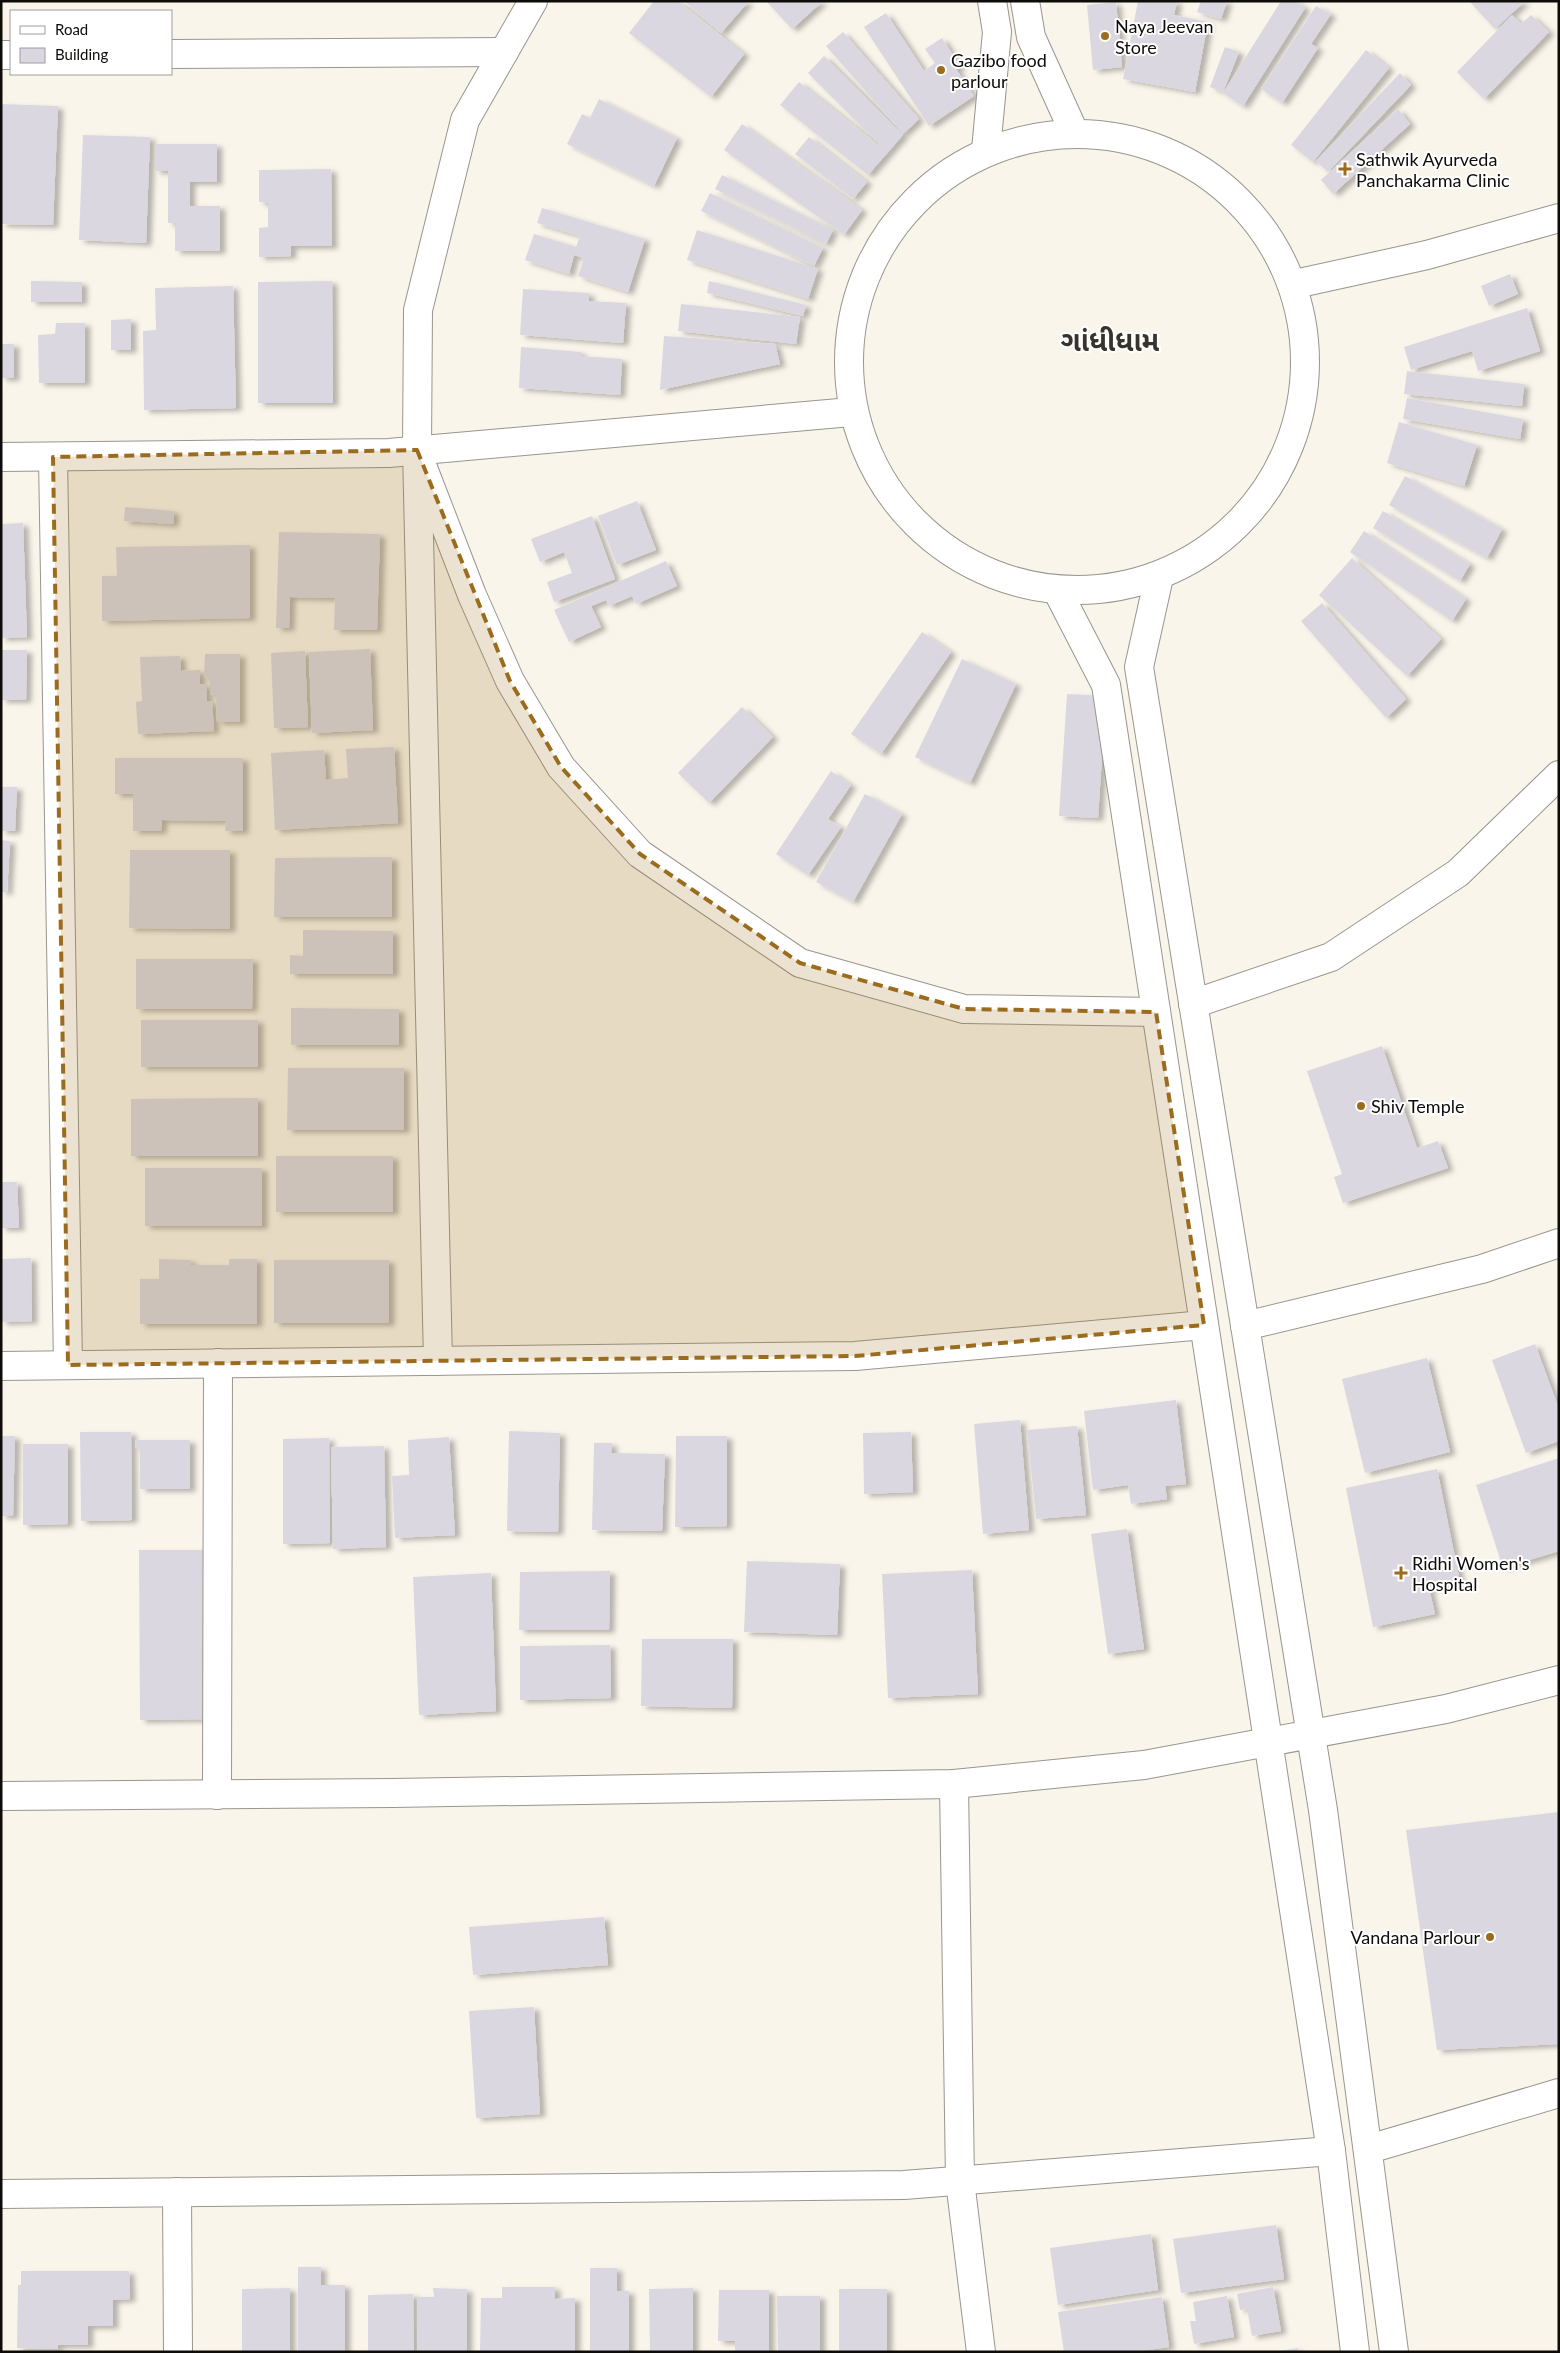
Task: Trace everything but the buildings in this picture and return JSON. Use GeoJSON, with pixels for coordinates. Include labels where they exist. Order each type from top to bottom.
{"type":"FeatureCollection","features":[{"type":"Feature","properties":{"kind":"street"},"geometry":{"type":"LineString","coordinates":[[438,1360],[417,450],[418,310],[465,120],[533,1]]}},
{"type":"Feature","properties":{"kind":"street"},"geometry":{"type":"LineString","coordinates":[[986,150],[997,32],[992,1]]}},
{"type":"Feature","properties":{"kind":"street"},"geometry":{"type":"LineString","coordinates":[[1025,1],[1030,37],[1074,132]]}},
{"type":"Feature","properties":{"kind":"street"},"geometry":{"type":"LineString","coordinates":[[172,54],[504,52]]}},
{"type":"Feature","properties":{"kind":"street"},"geometry":{"type":"LineString","coordinates":[[1074,132],[1114,135],[1201,167],[1264,226],[1295,284],[1303,311],[1304,404],[1272,485],[1206,553],[1159,576],[1126,587],[1058,592],[1034,589],[952,556],[897,507],[851,412],[848,329],[882,238],[951,169],[986,150],[1027,138],[1074,132]]}},
{"type":"Feature","properties":{"kind":"street"},"geometry":{"type":"LineString","coordinates":[[1295,284],[1427,255],[1559,218]]}},
{"type":"Feature","properties":{"kind":"street"},"geometry":{"type":"LineString","coordinates":[[1,457],[389,453],[851,412]]}},
{"type":"Feature","properties":{"kind":"street"},"geometry":{"type":"LineString","coordinates":[[417,450],[472,595],[510,681],[561,767],[640,854],[800,963],[964,1009],[1156,1012]]}},
{"type":"Feature","properties":{"kind":"street"},"geometry":{"type":"LineString","coordinates":[[52,456],[68,1365]]}},
{"type":"Feature","properties":{"kind":"street"},"geometry":{"type":"LineString","coordinates":[[1159,576],[1139,667],[1311,1734],[1369,2148],[1394,2352]]}},
{"type":"Feature","properties":{"kind":"street"},"geometry":{"type":"LineString","coordinates":[[1058,592],[1106,685],[1330,2151],[1355,2352]]}},
{"type":"Feature","properties":{"kind":"street"},"geometry":{"type":"LineString","coordinates":[[1193,1004],[1331,957],[1458,873],[1559,775]]}},
{"type":"Feature","properties":{"kind":"street"},"geometry":{"type":"LineString","coordinates":[[1245,1326],[1482,1269],[1559,1243]]}},
{"type":"Feature","properties":{"kind":"street"},"geometry":{"type":"LineString","coordinates":[[1,1366],[855,1356],[1204,1324]]}},
{"type":"Feature","properties":{"kind":"street"},"geometry":{"type":"LineString","coordinates":[[217,1795],[218,1363]]}},
{"type":"Feature","properties":{"kind":"street"},"geometry":{"type":"LineString","coordinates":[[1,1796],[217,1795],[954,1784],[1144,1765],[1446,1709],[1559,1680]]}},
{"type":"Feature","properties":{"kind":"street"},"geometry":{"type":"LineString","coordinates":[[954,1784],[960,2180],[981,2352]]}},
{"type":"Feature","properties":{"kind":"street"},"geometry":{"type":"LineString","coordinates":[[1369,2148],[1559,2093]]}},
{"type":"Feature","properties":{"kind":"street"},"geometry":{"type":"LineString","coordinates":[[1,2194],[904,2185],[1330,2151]]}},
{"type":"Feature","properties":{"kind":"street"},"geometry":{"type":"LineString","coordinates":[[177,2192],[178,2352]]}},
{"type":"Feature","properties":{"kind":"highlighted area"},"geometry":{"type":"Polygon","coordinates":[[[417,450],[510,681],[561,767],[640,854],[800,963],[964,1009],[1156,1012],[1204,1325],[855,1356],[68,1365],[53,457],[417,450]]]}},
{"type":"Feature","properties":{"kind":"place","name":"Naya Jeevan Store"},"geometry":{"type":"Point","coordinates":[1105,36]}},
{"type":"Feature","properties":{"kind":"place","name":"Gazibo food parlour"},"geometry":{"type":"Point","coordinates":[941,70]}},
{"type":"Feature","properties":{"kind":"place","name":"Sathwik Ayurveda Panchakarma Clinic"},"geometry":{"type":"Point","coordinates":[1345,169]}},
{"type":"Feature","properties":{"kind":"place","name":"Shiv Temple"},"geometry":{"type":"Point","coordinates":[1361,1106]}},
{"type":"Feature","properties":{"kind":"place","name":"Ridhi Women's Hospital"},"geometry":{"type":"Point","coordinates":[1401,1573]}},
{"type":"Feature","properties":{"kind":"place","name":"Vandana Parlour"},"geometry":{"type":"Point","coordinates":[1490,1937]}},
{"type":"Feature","properties":{"kind":"district","name":"ગાંધીધામ"},"geometry":{"type":"Point","coordinates":[1110,340]}}]}
